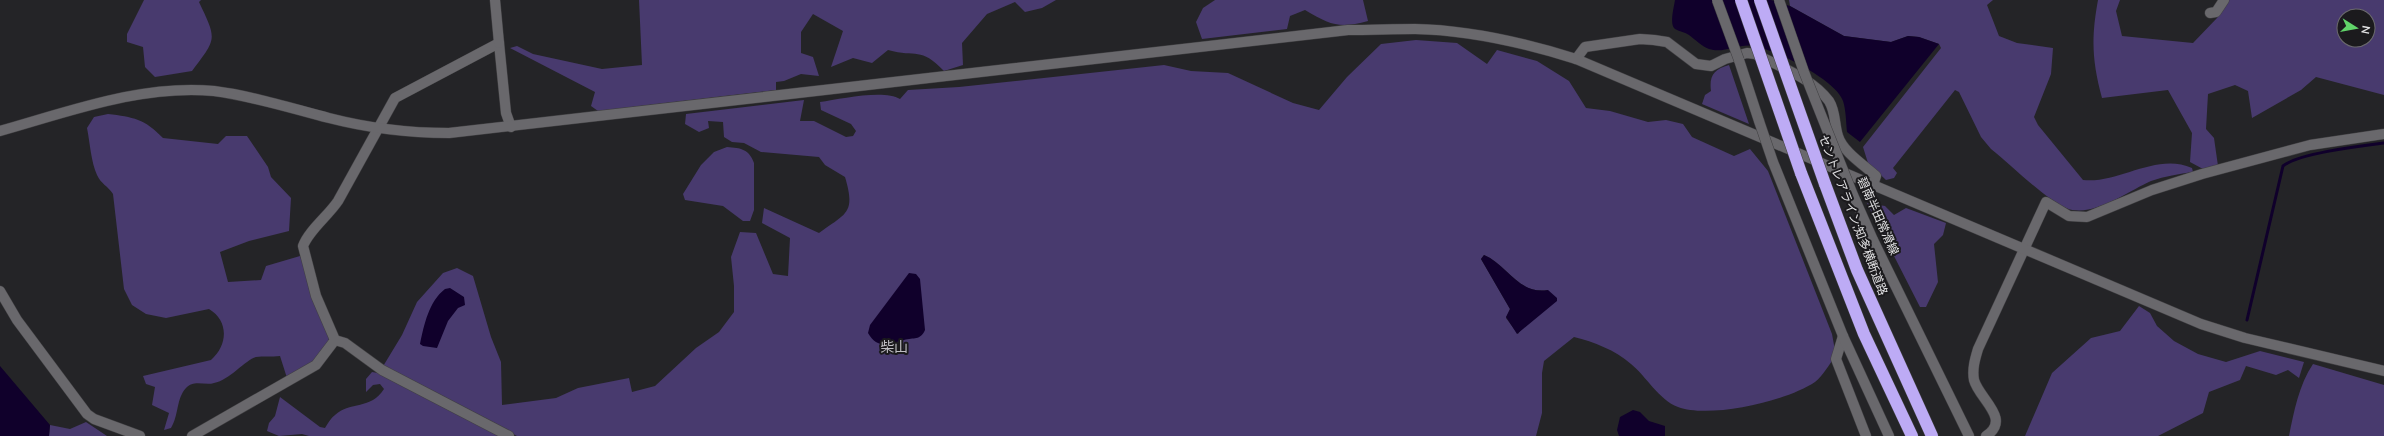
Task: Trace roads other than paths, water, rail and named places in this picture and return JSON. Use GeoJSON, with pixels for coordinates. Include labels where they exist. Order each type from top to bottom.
{"type":"FeatureCollection","features":[{"type":"Feature","properties":{"kind":"highway"},"geometry":{"type":"LineString","coordinates":[[1741,0],[1801,173],[1864,334],[1912,436]]}},
{"type":"Feature","properties":{"kind":"highway","name":"セントレアライン;知多横断道路"},"geometry":{"type":"LineString","coordinates":[[1760,0],[1825,184],[1866,292],[1932,436]]}},
{"type":"Feature","properties":{"kind":"street"},"geometry":{"type":"LineString","coordinates":[[495,0],[506,112],[511,127]]}},
{"type":"Feature","properties":{"kind":"street"},"geometry":{"type":"LineString","coordinates":[[1718,0],[1773,162],[1843,336],[1889,436]]}},
{"type":"Feature","properties":{"kind":"street","name":"碧南半田常滑線"},"geometry":{"type":"LineString","coordinates":[[1780,0],[1807,79],[1873,240],[1969,436]]}},
{"type":"Feature","properties":{"kind":"street"},"geometry":{"type":"LineString","coordinates":[[2210,13],[2216,12],[2224,0]]}},
{"type":"Feature","properties":{"kind":"street"},"geometry":{"type":"LineString","coordinates":[[0,131],[107,101],[172,91],[212,91],[237,94],[377,128],[449,133],[1348,30],[1417,29],[1499,38],[1543,48],[1576,59],[2201,324],[2245,338],[2384,371]]}},
{"type":"Feature","properties":{"kind":"street"},"geometry":{"type":"LineString","coordinates":[[1576,59],[1585,46],[1640,39],[1667,42],[1696,64],[1711,66],[1725,59],[1747,53],[1755,54],[1805,80],[1822,93],[1834,112],[1839,138],[1846,149],[1876,176],[1873,185]]}},
{"type":"Feature","properties":{"kind":"street"},"geometry":{"type":"LineString","coordinates":[[499,43],[395,98],[377,128],[338,201],[328,216],[306,238],[303,246],[316,296],[335,340],[345,343],[382,370],[509,436]]}},
{"type":"Feature","properties":{"kind":"street"},"geometry":{"type":"LineString","coordinates":[[1986,436],[1993,429],[1996,418],[1992,407],[1983,398],[1975,381],[1974,365],[1978,349],[2023,248],[2046,202],[2069,216],[2087,217],[2152,190],[2216,170],[2310,145],[2384,134]]}},
{"type":"Feature","properties":{"kind":"street"},"geometry":{"type":"LineString","coordinates":[[0,291],[16,320],[87,414],[94,419],[140,436]]}},
{"type":"Feature","properties":{"kind":"street"},"geometry":{"type":"LineString","coordinates":[[1843,336],[1836,359],[1866,436]]}},
{"type":"Feature","properties":{"kind":"street"},"geometry":{"type":"LineString","coordinates":[[192,436],[316,365],[335,340]]}},
{"type":"Feature","properties":{"kind":"waterway"},"geometry":{"type":"LineString","coordinates":[[2247,320],[2283,166],[2302,157],[2346,148],[2384,143]]}},
{"type":"Feature","properties":{"kind":"district","name":"柴山"},"geometry":{"type":"Point","coordinates":[894,347]}}]}
